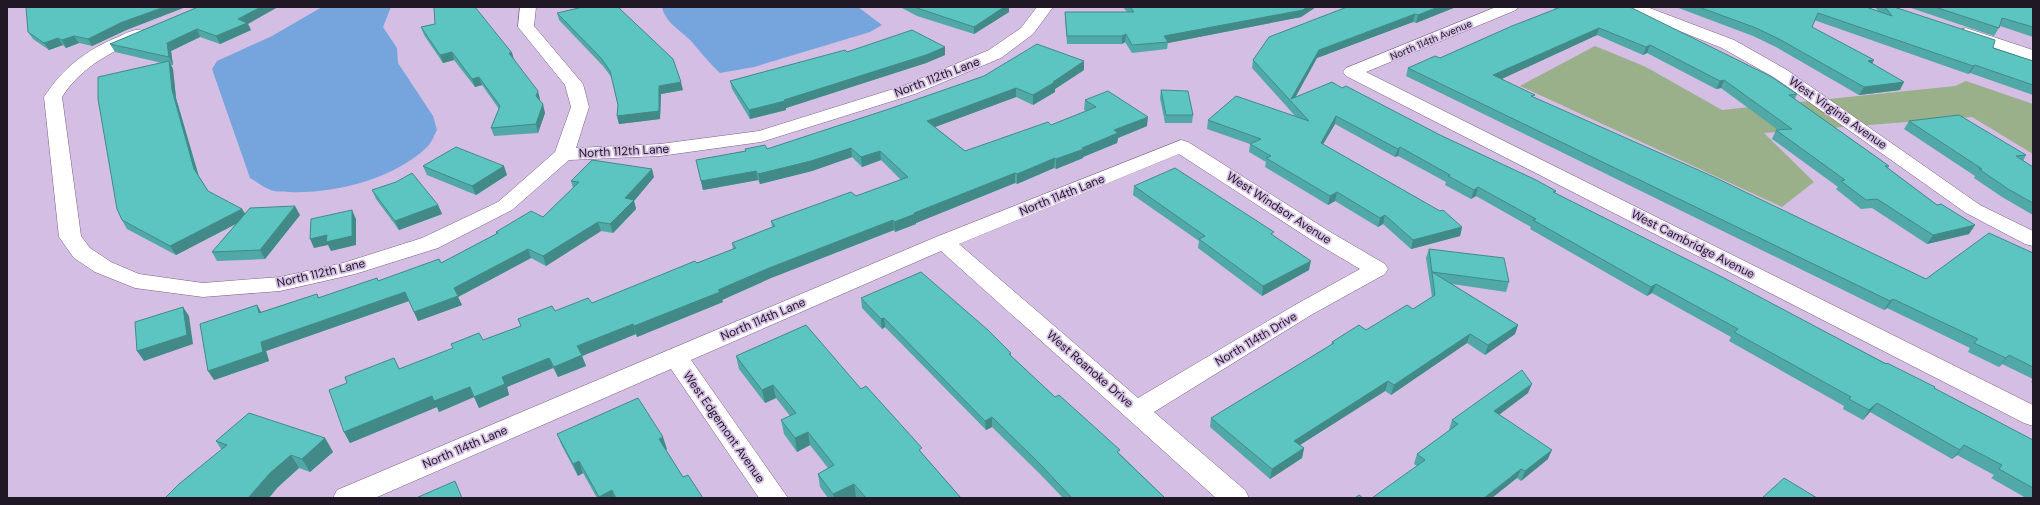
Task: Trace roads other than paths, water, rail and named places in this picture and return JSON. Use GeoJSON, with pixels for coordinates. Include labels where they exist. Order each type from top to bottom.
{"type":"FeatureCollection","features":[{"type":"Feature","properties":{"kind":"street"},"geometry":{"type":"LineString","coordinates":[[528,7],[526,27],[574,84],[580,107],[564,154]]}},
{"type":"Feature","properties":{"kind":"street","name":"North 112th Lane"},"geometry":{"type":"LineString","coordinates":[[158,27],[95,54],[74,68],[60,84],[53,97],[70,237],[82,252],[103,267],[136,281],[203,290],[280,284],[347,269],[430,243],[505,206],[564,154],[660,150],[761,136],[909,90],[995,54],[1027,31],[1045,7]]}},
{"type":"Feature","properties":{"kind":"street","name":"North 114th Avenue"},"geometry":{"type":"LineString","coordinates":[[1352,72],[1510,7]]}},
{"type":"Feature","properties":{"kind":"street","name":"West Virginia Avenue"},"geometry":{"type":"LineString","coordinates":[[1633,7],[1728,44],[1782,74],[1973,209],[2033,239]]}},
{"type":"Feature","properties":{"kind":"street"},"geometry":{"type":"LineString","coordinates":[[1952,29],[2033,56]]}},
{"type":"Feature","properties":{"kind":"street","name":"West Cambridge Avenue"},"geometry":{"type":"LineString","coordinates":[[1352,72],[2033,416]]}},
{"type":"Feature","properties":{"kind":"street","name":"North 114th Lane"},"geometry":{"type":"LineString","coordinates":[[347,498],[944,242],[1181,146]]}},
{"type":"Feature","properties":{"kind":"street","name":"West Windsor Avenue"},"geometry":{"type":"LineString","coordinates":[[1181,146],[1324,238],[1377,269]]}},
{"type":"Feature","properties":{"kind":"street","name":"West Roanoke Drive"},"geometry":{"type":"LineString","coordinates":[[944,242],[1137,410],[1235,498]]}},
{"type":"Feature","properties":{"kind":"street","name":"North 114th Drive"},"geometry":{"type":"LineString","coordinates":[[1137,410],[1303,310],[1377,269]]}},
{"type":"Feature","properties":{"kind":"street","name":"West Edgemont Avenue"},"geometry":{"type":"LineString","coordinates":[[675,357],[774,498]]}},
{"type":"Feature","properties":{"kind":"water"},"geometry":{"type":"Polygon","coordinates":[[[322,7],[391,7],[383,27],[397,48],[398,63],[433,116],[437,130],[429,144],[414,158],[381,176],[344,187],[325,190],[307,192],[274,191],[250,178],[212,69],[217,61],[272,36],[322,7]]]}},
{"type":"Feature","properties":{"kind":"water"},"geometry":{"type":"Polygon","coordinates":[[[662,7],[858,7],[882,25],[870,32],[754,67],[720,73],[690,40],[673,25],[666,17],[662,7]]]}}]}
